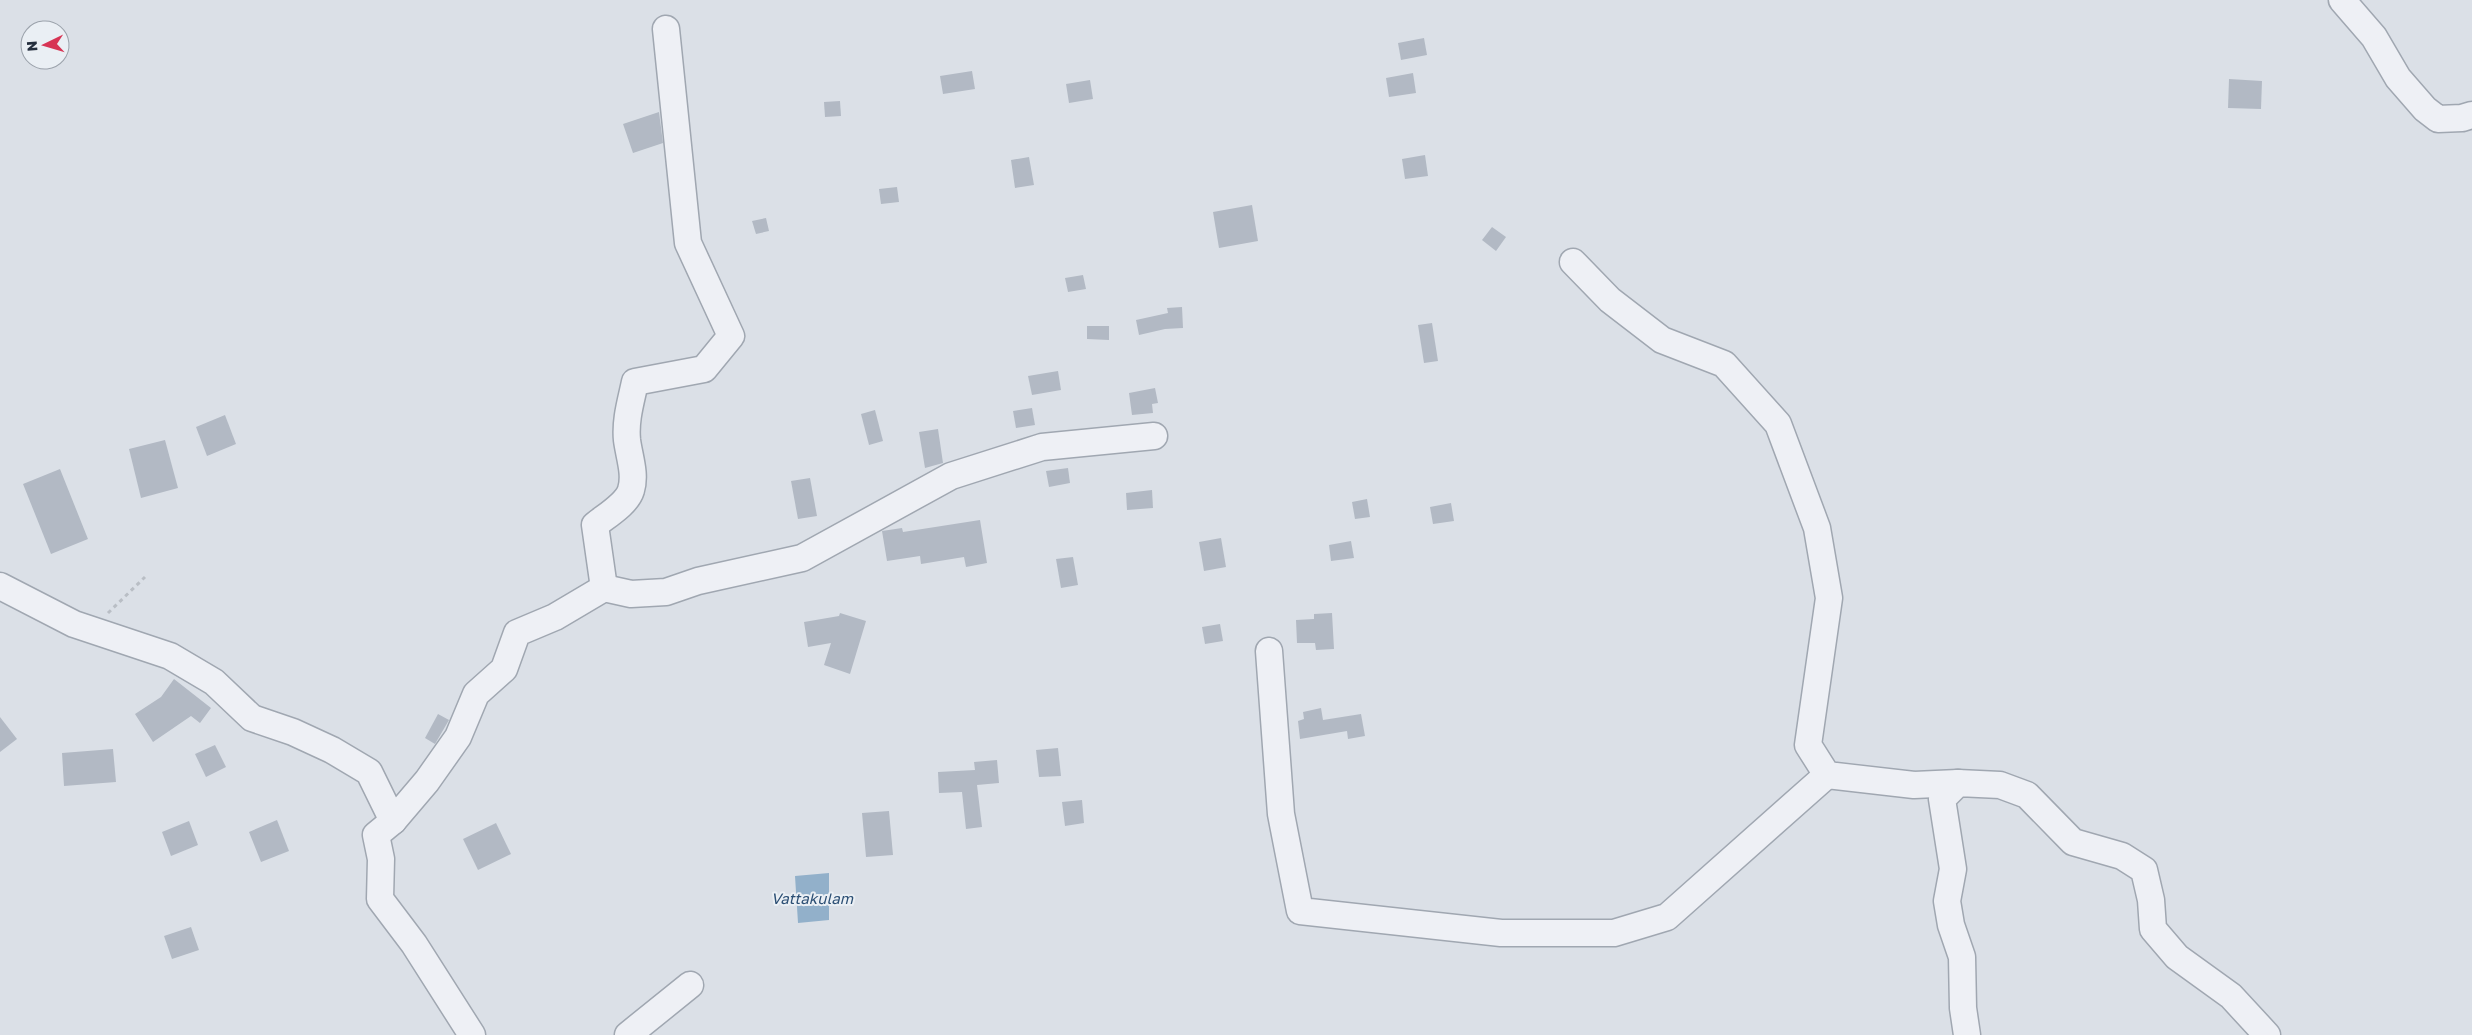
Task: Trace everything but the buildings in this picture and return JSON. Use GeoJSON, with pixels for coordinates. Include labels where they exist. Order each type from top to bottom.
{"type":"FeatureCollection","features":[{"type":"Feature","properties":{"kind":"street"},"geometry":{"type":"LineString","coordinates":[[2342,0],[2374,37],[2398,78],[2425,109],[2438,119],[2462,118],[2472,115]]}},
{"type":"Feature","properties":{"kind":"street"},"geometry":{"type":"LineString","coordinates":[[604,588],[595,525],[622,503],[631,491],[632,462],[627,439],[628,413],[635,382],[704,369],[731,336],[688,243],[666,30]]}},
{"type":"Feature","properties":{"kind":"street"},"geometry":{"type":"LineString","coordinates":[[1573,262],[1610,300],[1662,340],[1724,364],[1778,424],[1817,528],[1829,598],[1808,745],[1826,775]]}},
{"type":"Feature","properties":{"kind":"street"},"geometry":{"type":"LineString","coordinates":[[472,1035],[414,944],[380,899],[381,859],[376,835],[393,821],[427,781],[458,737],[476,694],[504,670],[517,633],[555,617],[604,588],[631,594],[666,592],[698,581],[802,558],[951,476],[1042,447],[1154,436]]}},
{"type":"Feature","properties":{"kind":"street"},"geometry":{"type":"LineString","coordinates":[[0,586],[74,624],[104,636],[170,656],[214,682],[252,718],[293,732],[332,750],[369,772],[393,821]]}},
{"type":"Feature","properties":{"kind":"street"},"geometry":{"type":"LineString","coordinates":[[1269,651],[1281,814],[1300,911],[1501,933],[1614,933],[1667,917],[1826,775],[1914,785],[1958,783],[2000,785],[2027,795],[2073,842],[2122,856],[2144,870],[2152,900],[2153,929],[2177,957],[2231,996],[2268,1035]]}},
{"type":"Feature","properties":{"kind":"street"},"geometry":{"type":"LineString","coordinates":[[1958,783],[1942,799],[1953,869],[1947,901],[1951,925],[1962,957],[1963,1008],[1967,1035]]}},
{"type":"Feature","properties":{"kind":"street"},"geometry":{"type":"LineString","coordinates":[[628,1035],[690,985]]}},
{"type":"Feature","properties":{"kind":"path"},"geometry":{"type":"LineString","coordinates":[[104,636],[115,605],[145,577]]}},
{"type":"Feature","properties":{"kind":"water","name":"Vattakulam"},"geometry":{"type":"Polygon","coordinates":[[[829,873],[829,920],[798,923],[795,876],[829,873]]]}}]}
